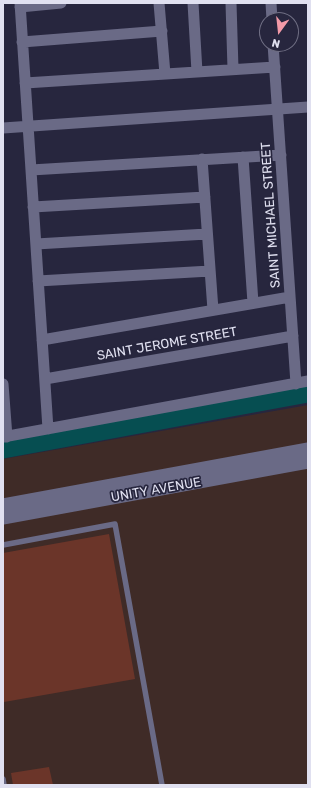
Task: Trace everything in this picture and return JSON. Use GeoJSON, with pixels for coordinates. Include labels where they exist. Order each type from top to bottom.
{"type":"FeatureCollection","features":[{"type":"Feature","properties":{"kind":"street"},"geometry":{"type":"LineString","coordinates":[[48,429],[20,5],[61,3]]}},
{"type":"Feature","properties":{"kind":"street"},"geometry":{"type":"LineString","coordinates":[[160,3],[165,74]]}},
{"type":"Feature","properties":{"kind":"street"},"geometry":{"type":"LineString","coordinates":[[193,3],[198,72]]}},
{"type":"Feature","properties":{"kind":"street"},"geometry":{"type":"LineString","coordinates":[[231,3],[233,69]]}},
{"type":"Feature","properties":{"kind":"street"},"geometry":{"type":"LineString","coordinates":[[22,42],[162,31]]}},
{"type":"Feature","properties":{"kind":"street","name":"SAINT MICHAEL STREET"},"geometry":{"type":"LineString","coordinates":[[274,52],[296,384]]}},
{"type":"Feature","properties":{"kind":"street"},"geometry":{"type":"LineString","coordinates":[[25,83],[275,67]]}},
{"type":"Feature","properties":{"kind":"street"},"geometry":{"type":"LineString","coordinates":[[3,128],[308,106]]}},
{"type":"Feature","properties":{"kind":"street"},"geometry":{"type":"LineString","coordinates":[[31,170],[281,155]]}},
{"type":"Feature","properties":{"kind":"street"},"geometry":{"type":"LineString","coordinates":[[242,157],[253,303]]}},
{"type":"Feature","properties":{"kind":"street"},"geometry":{"type":"LineString","coordinates":[[202,159],[213,310]]}},
{"type":"Feature","properties":{"kind":"street"},"geometry":{"type":"LineString","coordinates":[[33,207],[205,197]]}},
{"type":"Feature","properties":{"kind":"street"},"geometry":{"type":"LineString","coordinates":[[36,244],[207,234]]}},
{"type":"Feature","properties":{"kind":"street"},"geometry":{"type":"LineString","coordinates":[[38,281],[210,271]]}},
{"type":"Feature","properties":{"kind":"street"},"geometry":{"type":"LineString","coordinates":[[42,340],[290,297]]}},
{"type":"Feature","properties":{"kind":"street","name":"SAINT JEROME STREET"},"geometry":{"type":"LineString","coordinates":[[45,379],[293,336]]}},
{"type":"Feature","properties":{"kind":"street"},"geometry":{"type":"LineString","coordinates":[[3,384],[5,437],[308,381]]}},
{"type":"Feature","properties":{"kind":"street","name":"UNITY AVENUE"},"geometry":{"type":"LineString","coordinates":[[3,505],[308,449]]}},
{"type":"Feature","properties":{"kind":"street","name":"UNITY AVENUE"},"geometry":{"type":"LineString","coordinates":[[3,518],[308,462]]}},
{"type":"Feature","properties":{"kind":"lane"},"geometry":{"type":"LineString","coordinates":[[3,545],[115,524],[162,785]]}},
{"type":"Feature","properties":{"kind":"lane"},"geometry":{"type":"LineString","coordinates":[[3,779],[4,785]]}},
{"type":"Feature","properties":{"kind":"shaded area"},"geometry":{"type":"Polygon","coordinates":[[[308,405],[308,785],[3,785],[3,459],[308,405]]]}},
{"type":"Feature","properties":{"kind":"building"},"geometry":{"type":"Polygon","coordinates":[[[109,534],[135,679],[4,702],[3,553],[109,534]]]}},
{"type":"Feature","properties":{"kind":"building"},"geometry":{"type":"Polygon","coordinates":[[[49,767],[53,785],[13,785],[11,773],[49,767]]]}},
{"type":"Feature","properties":{"kind":"waterway"},"geometry":{"type":"LineString","coordinates":[[3,448],[308,392]]}}]}
